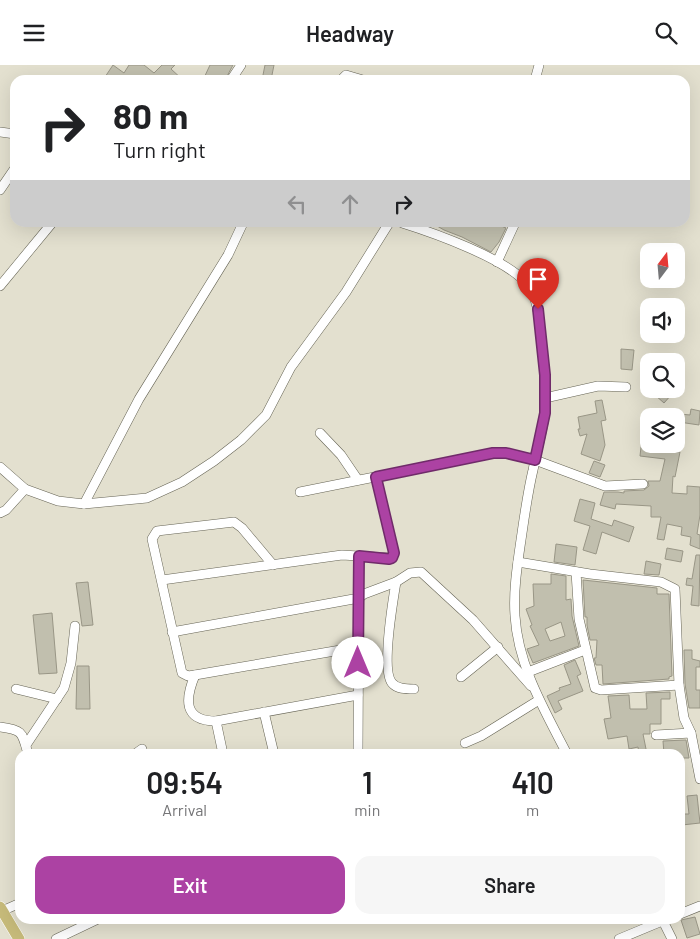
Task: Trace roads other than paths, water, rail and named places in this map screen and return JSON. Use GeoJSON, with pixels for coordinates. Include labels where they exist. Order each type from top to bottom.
{"type":"FeatureCollection","features":[{"type":"Feature","properties":{"kind":"main road"},"geometry":{"type":"LineString","coordinates":[[1,909],[19,939]]}},
{"type":"Feature","properties":{"kind":"street"},"geometry":{"type":"LineString","coordinates":[[0,190],[10,175]]}},
{"type":"Feature","properties":{"kind":"street"},"geometry":{"type":"LineString","coordinates":[[0,286],[49,227]]}},
{"type":"Feature","properties":{"kind":"street"},"geometry":{"type":"LineString","coordinates":[[84,504],[139,399],[228,255],[241,227]]}},
{"type":"Feature","properties":{"kind":"street"},"geometry":{"type":"LineString","coordinates":[[0,467],[25,489],[58,501],[84,504],[147,498],[182,482],[214,461],[254,429],[266,415],[299,354],[346,292],[387,227]]}},
{"type":"Feature","properties":{"kind":"street"},"geometry":{"type":"LineString","coordinates":[[412,227],[497,262],[519,276],[528,285],[538,309],[545,375],[545,413],[518,562],[515,587],[515,618],[528,672],[539,700],[564,749]]}},
{"type":"Feature","properties":{"kind":"street"},"geometry":{"type":"LineString","coordinates":[[497,262],[513,227]]}},
{"type":"Feature","properties":{"kind":"street"},"geometry":{"type":"LineString","coordinates":[[545,398],[598,386],[626,387]]}},
{"type":"Feature","properties":{"kind":"street"},"geometry":{"type":"LineString","coordinates":[[320,433],[341,455],[358,480]]}},
{"type":"Feature","properties":{"kind":"street"},"geometry":{"type":"LineString","coordinates":[[300,492],[493,453],[506,453],[535,460],[605,485],[643,484]]}},
{"type":"Feature","properties":{"kind":"street"},"geometry":{"type":"LineString","coordinates":[[162,580],[342,555],[389,559],[394,556],[376,477]]}},
{"type":"Feature","properties":{"kind":"street"},"geometry":{"type":"LineString","coordinates":[[0,513],[6,510],[25,489]]}},
{"type":"Feature","properties":{"kind":"street"},"geometry":{"type":"LineString","coordinates":[[273,565],[242,528],[234,522],[156,531],[152,539],[180,671],[185,675],[195,675],[358,647]]}},
{"type":"Feature","properties":{"kind":"street"},"geometry":{"type":"LineString","coordinates":[[358,749],[359,556]]}},
{"type":"Feature","properties":{"kind":"street"},"geometry":{"type":"LineString","coordinates":[[518,562],[576,572],[662,582],[675,589],[680,685],[684,717],[690,733],[700,779]]}},
{"type":"Feature","properties":{"kind":"street"},"geometry":{"type":"LineString","coordinates":[[172,632],[358,598],[396,582],[410,573],[421,572],[473,620],[535,690]]}},
{"type":"Feature","properties":{"kind":"street"},"geometry":{"type":"LineString","coordinates":[[576,572],[579,619],[593,685],[597,689],[680,685]]}},
{"type":"Feature","properties":{"kind":"street"},"geometry":{"type":"LineString","coordinates":[[396,582],[390,621],[388,676],[394,685],[400,688],[414,689]]}},
{"type":"Feature","properties":{"kind":"street"},"geometry":{"type":"LineString","coordinates":[[27,749],[64,688],[70,672],[75,626]]}},
{"type":"Feature","properties":{"kind":"street"},"geometry":{"type":"LineString","coordinates":[[461,677],[498,647]]}},
{"type":"Feature","properties":{"kind":"street"},"geometry":{"type":"LineString","coordinates":[[528,672],[585,650]]}},
{"type":"Feature","properties":{"kind":"street"},"geometry":{"type":"LineString","coordinates":[[195,675],[187,703],[191,712],[206,721],[216,721],[358,695]]}},
{"type":"Feature","properties":{"kind":"street"},"geometry":{"type":"LineString","coordinates":[[16,689],[57,699]]}},
{"type":"Feature","properties":{"kind":"street"},"geometry":{"type":"LineString","coordinates":[[465,743],[481,736],[539,700]]}},
{"type":"Feature","properties":{"kind":"street"},"geometry":{"type":"LineString","coordinates":[[264,712],[273,749]]}},
{"type":"Feature","properties":{"kind":"street"},"geometry":{"type":"LineString","coordinates":[[216,721],[222,749]]}},
{"type":"Feature","properties":{"kind":"street"},"geometry":{"type":"LineString","coordinates":[[0,727],[20,731],[23,734],[27,749]]}},
{"type":"Feature","properties":{"kind":"street"},"geometry":{"type":"LineString","coordinates":[[656,735],[690,733]]}},
{"type":"Feature","properties":{"kind":"street"},"geometry":{"type":"LineString","coordinates":[[1,909],[15,905]]}},
{"type":"Feature","properties":{"kind":"street"},"geometry":{"type":"LineString","coordinates":[[685,912],[700,906]]}},
{"type":"Feature","properties":{"kind":"street"},"geometry":{"type":"LineString","coordinates":[[56,939],[88,924]]}},
{"type":"Feature","properties":{"kind":"street"},"geometry":{"type":"LineString","coordinates":[[620,939],[653,924]]}},
{"type":"Feature","properties":{"kind":"street"},"geometry":{"type":"LineString","coordinates":[[666,924],[672,939]]}}]}
